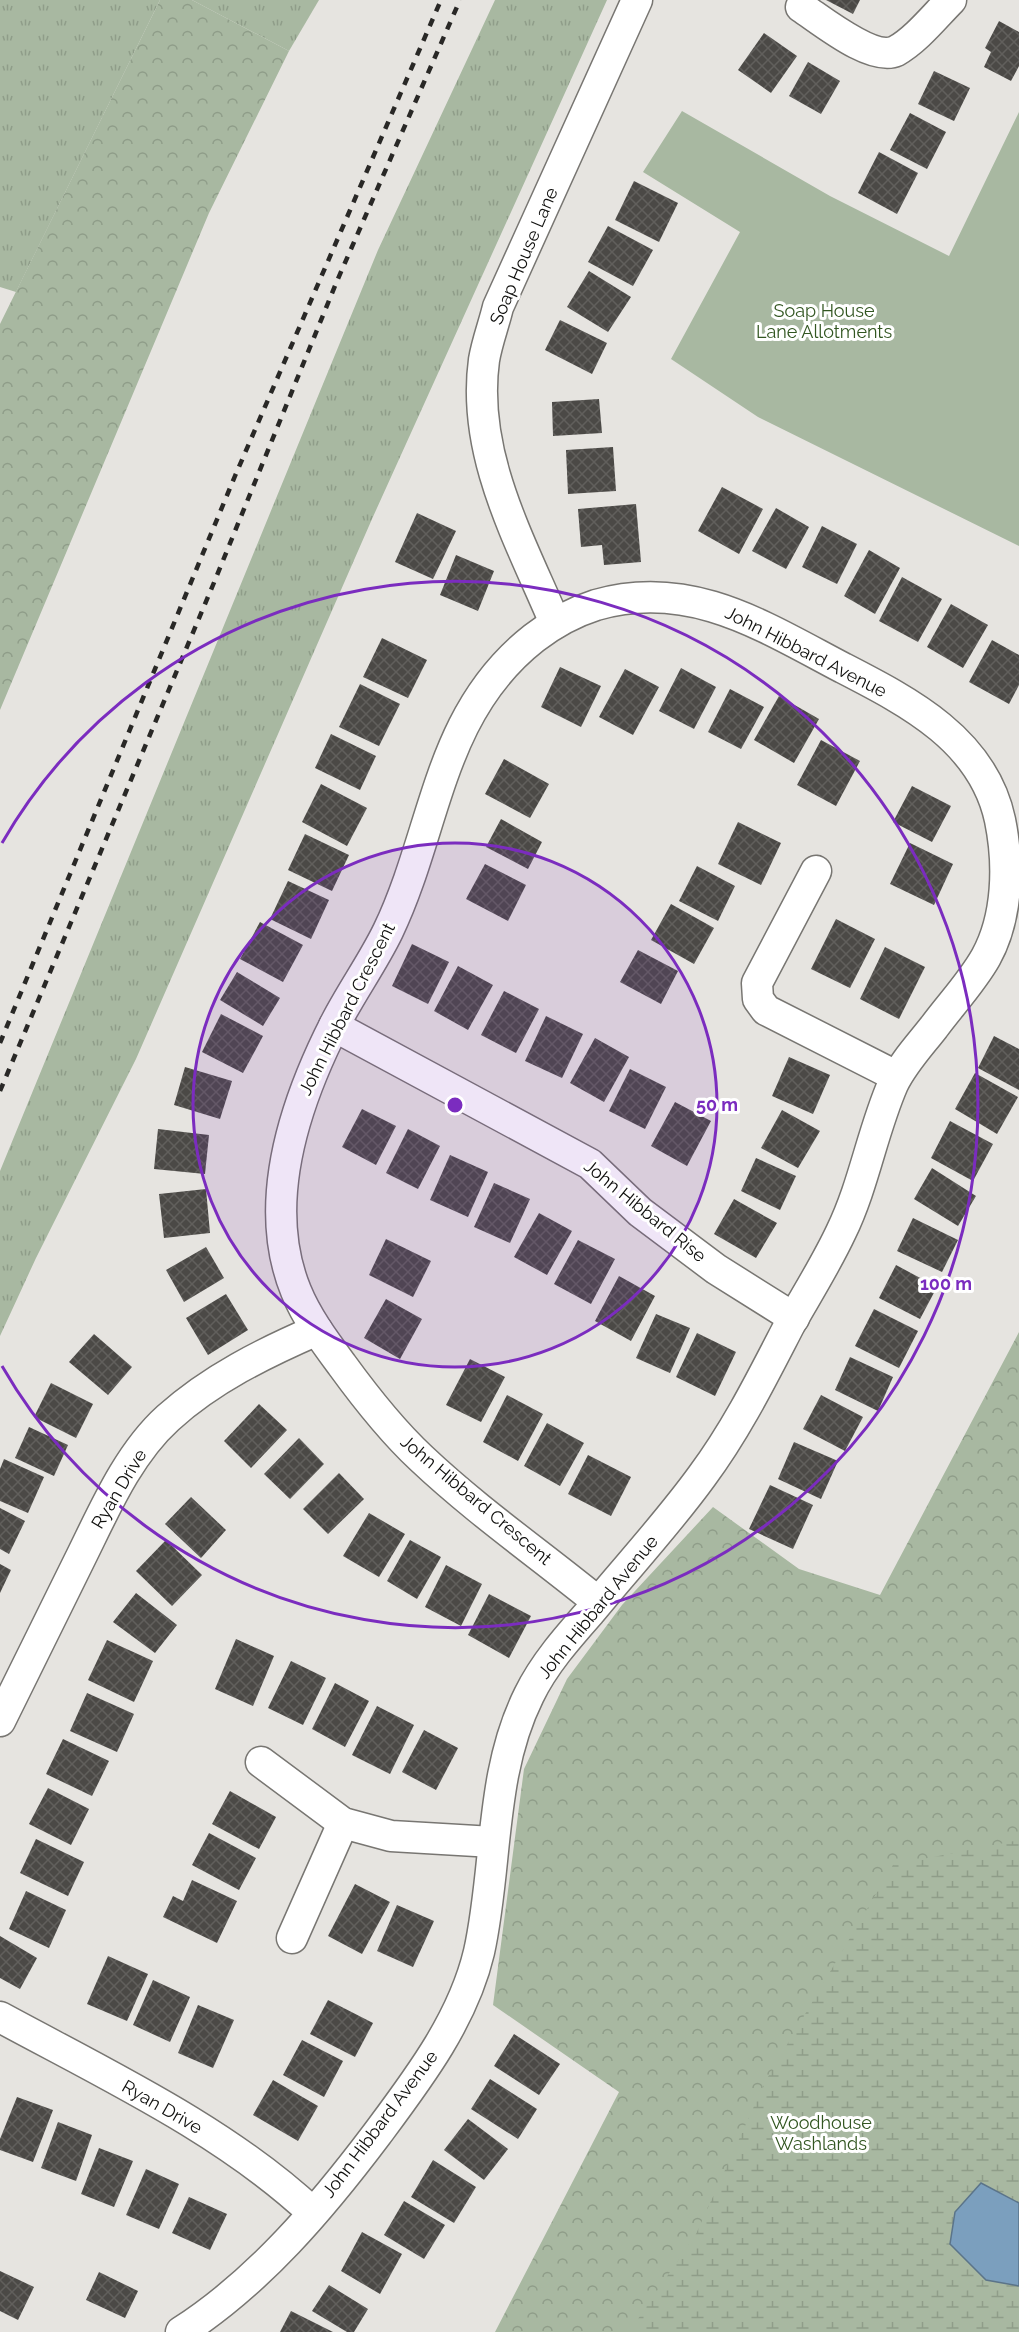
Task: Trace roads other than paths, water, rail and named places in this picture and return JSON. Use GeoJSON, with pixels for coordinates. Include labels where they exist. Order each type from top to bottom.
{"type":"FeatureCollection","features":[{"type":"Feature","properties":{"kind":"street","name":"Soap House Lane"},"geometry":{"type":"LineString","coordinates":[[555,623],[494,480],[483,418],[484,361],[498,307],[637,0]]}},
{"type":"Feature","properties":{"kind":"street"},"geometry":{"type":"LineString","coordinates":[[801,7],[842,35],[883,54],[896,51],[951,0]]}},
{"type":"Feature","properties":{"kind":"street","name":"John Hibbard Avenue"},"geometry":{"type":"LineString","coordinates":[[181,2332],[213,2311],[259,2270],[313,2213],[394,2112],[436,2051],[462,2003],[477,1960],[504,1769],[514,1730],[530,1690],[559,1649],[652,1540],[707,1470],[746,1409],[842,1231],[861,1184],[896,1076],[981,966],[995,938],[1004,898],[1009,816],[993,797],[976,767],[956,739],[930,717],[742,615],[705,603],[666,597],[592,606],[555,623]]}},
{"type":"Feature","properties":{"kind":"street","name":"John Hibbard Crescent"},"geometry":{"type":"LineString","coordinates":[[555,623],[526,645],[488,683],[466,720],[446,764],[409,878],[388,931],[334,1026],[301,1099],[287,1153],[280,1198],[283,1242],[295,1289],[317,1330],[389,1425],[424,1461],[598,1602]]}},
{"type":"Feature","properties":{"kind":"street"},"geometry":{"type":"LineString","coordinates":[[816,871],[757,983],[758,999],[766,1010],[896,1076]]}},
{"type":"Feature","properties":{"kind":"street","name":"John Hibbard Rise"},"geometry":{"type":"LineString","coordinates":[[334,1026],[590,1164],[649,1219],[716,1269],[794,1318]]}},
{"type":"Feature","properties":{"kind":"street","name":"Ryan Drive"},"geometry":{"type":"LineString","coordinates":[[0,1721],[89,1542],[140,1451],[167,1419],[215,1382],[271,1350],[317,1330]]}},
{"type":"Feature","properties":{"kind":"street"},"geometry":{"type":"LineString","coordinates":[[261,1762],[343,1823],[391,1836],[493,1842]]}},
{"type":"Feature","properties":{"kind":"street"},"geometry":{"type":"LineString","coordinates":[[292,1938],[343,1823]]}},
{"type":"Feature","properties":{"kind":"street","name":"Ryan Drive"},"geometry":{"type":"LineString","coordinates":[[0,2017],[236,2149],[278,2180],[313,2213]]}},
{"type":"Feature","properties":{"kind":"water"},"geometry":{"type":"Polygon","coordinates":[[[981,2183],[1019,2203],[1019,2286],[986,2280],[950,2244],[955,2212],[981,2183]]]}},
{"type":"Feature","properties":{"kind":"railway"},"geometry":{"type":"LineString","coordinates":[[0,1043],[235,476],[441,0]]}},
{"type":"Feature","properties":{"kind":"railway"},"geometry":{"type":"LineString","coordinates":[[0,1091],[213,585],[337,281],[460,0]]}},
{"type":"Feature","properties":{"kind":"park label","name":"Soap House Lane Allotments"},"geometry":{"type":"Point","coordinates":[824,321]}},
{"type":"Feature","properties":{"kind":"park label","name":"Woodhouse Washlands"},"geometry":{"type":"Point","coordinates":[821,2133]}}]}
